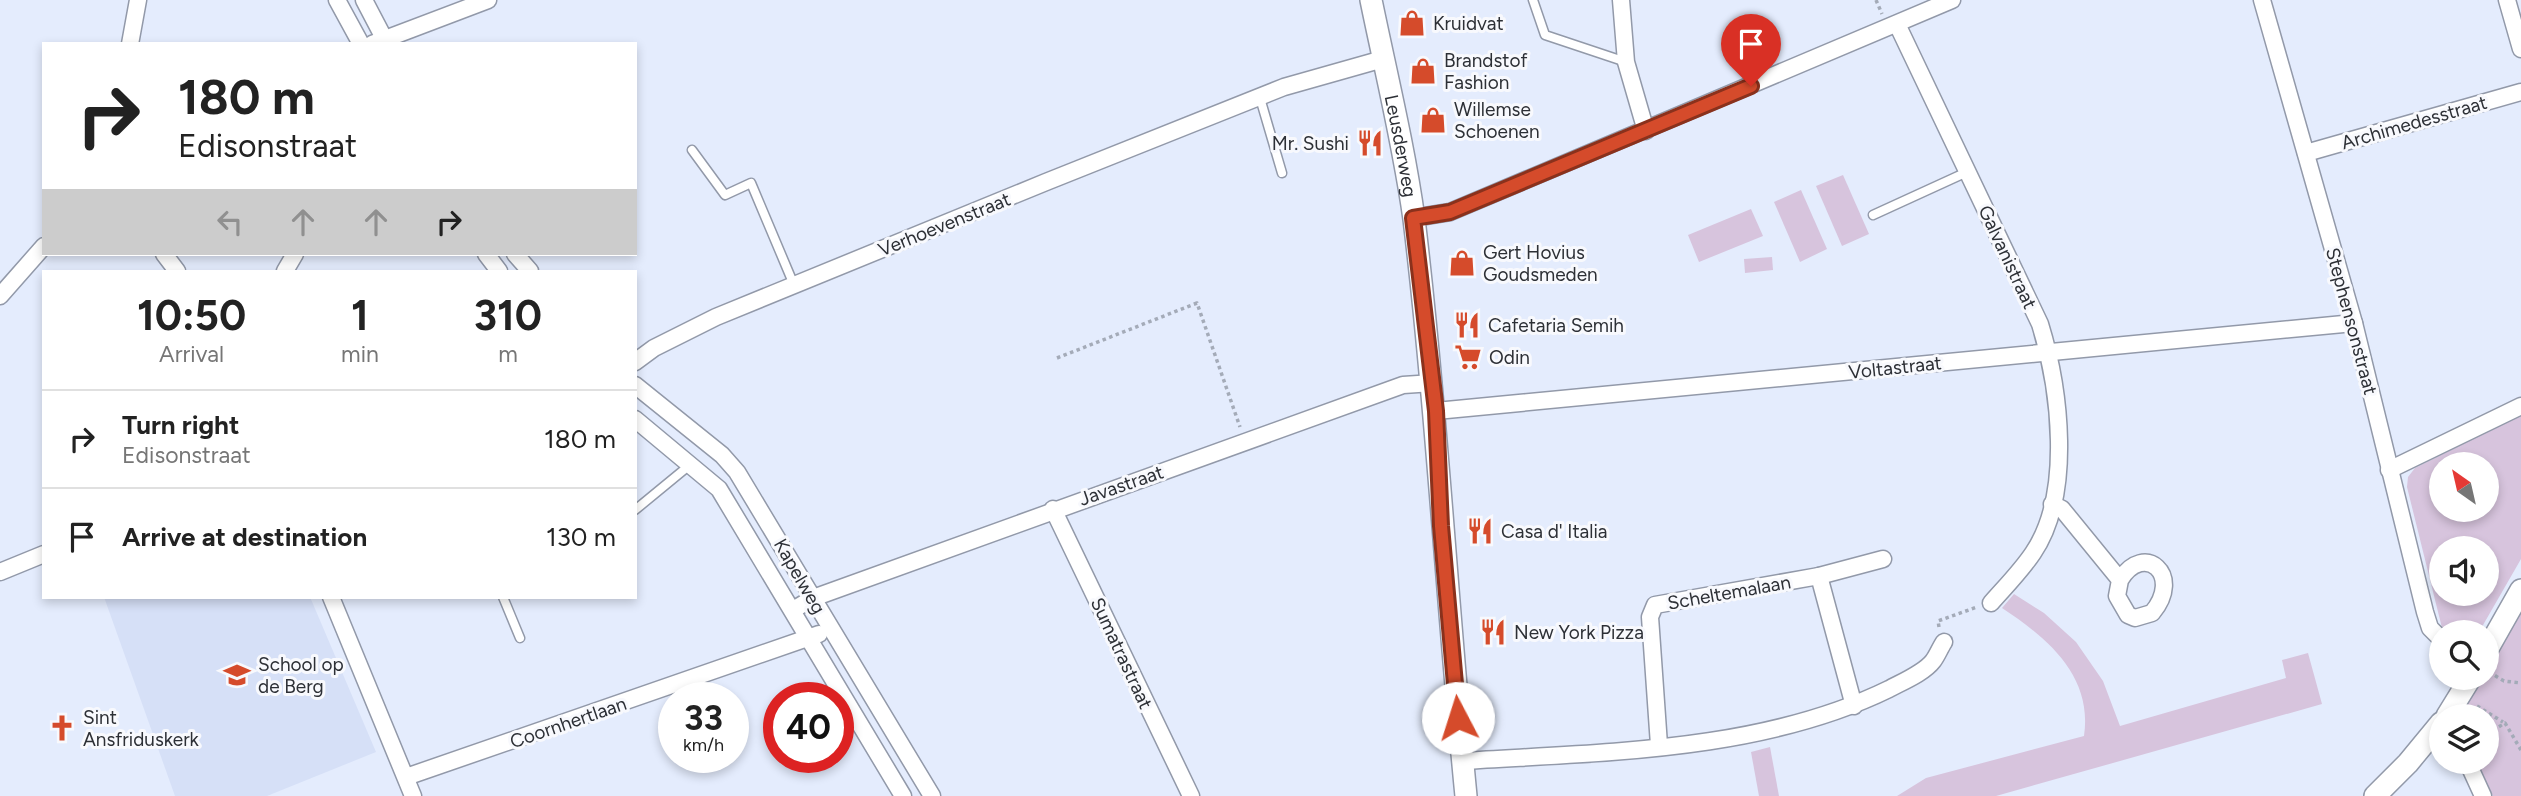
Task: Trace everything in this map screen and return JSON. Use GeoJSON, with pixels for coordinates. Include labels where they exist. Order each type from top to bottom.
{"type":"FeatureCollection","features":[{"type":"Feature","properties":{"kind":"street"},"geometry":{"type":"LineString","coordinates":[[130,42],[138,0]]}},
{"type":"Feature","properties":{"kind":"street"},"geometry":{"type":"LineString","coordinates":[[337,0],[360,42]]}},
{"type":"Feature","properties":{"kind":"street"},"geometry":{"type":"LineString","coordinates":[[363,0],[381,41],[488,0]]}},
{"type":"Feature","properties":{"kind":"street","name":"Leusderweg"},"geometry":{"type":"LineString","coordinates":[[1371,0],[1413,218],[1433,383],[1441,526],[1466,796]]}},
{"type":"Feature","properties":{"kind":"street"},"geometry":{"type":"LineString","coordinates":[[1621,0],[1626,62],[1646,131]]}},
{"type":"Feature","properties":{"kind":"street"},"geometry":{"type":"LineString","coordinates":[[1413,218],[1450,212],[1952,0]]}},
{"type":"Feature","properties":{"kind":"street","name":"Stephensonstraat"},"geometry":{"type":"LineString","coordinates":[[2262,0],[2354,323],[2429,625]]}},
{"type":"Feature","properties":{"kind":"street"},"geometry":{"type":"LineString","coordinates":[[2507,0],[2521,49]]}},
{"type":"Feature","properties":{"kind":"street","name":"Galvanistraat"},"geometry":{"type":"LineString","coordinates":[[1897,24],[2040,324],[2048,352],[2060,452],[2052,504],[2034,552],[1991,603]]}},
{"type":"Feature","properties":{"kind":"street","name":"Verhoevenstraat"},"geometry":{"type":"LineString","coordinates":[[637,361],[654,348],[716,317],[794,285],[1260,98],[1357,64],[1383,59]]}},
{"type":"Feature","properties":{"kind":"street","name":"Archimedesstraat"},"geometry":{"type":"LineString","coordinates":[[2306,153],[2521,92]]}},
{"type":"Feature","properties":{"kind":"street"},"geometry":{"type":"LineString","coordinates":[[0,296],[42,248]]}},
{"type":"Feature","properties":{"kind":"street"},"geometry":{"type":"LineString","coordinates":[[166,256],[176,270]]}},
{"type":"Feature","properties":{"kind":"street"},"geometry":{"type":"LineString","coordinates":[[488,256],[498,270]]}},
{"type":"Feature","properties":{"kind":"street"},"geometry":{"type":"LineString","coordinates":[[517,256],[529,270]]}},
{"type":"Feature","properties":{"kind":"street","name":"Voltastraat"},"geometry":{"type":"LineString","coordinates":[[1436,411],[2354,323]]}},
{"type":"Feature","properties":{"kind":"street","name":"Javastraat"},"geometry":{"type":"LineString","coordinates":[[793,610],[813,598],[1054,509],[1403,386],[1433,383]]}},
{"type":"Feature","properties":{"kind":"street","name":"Kapelweg"},"geometry":{"type":"LineString","coordinates":[[637,386],[722,455],[737,472],[928,791]]}},
{"type":"Feature","properties":{"kind":"street"},"geometry":{"type":"LineString","coordinates":[[2389,470],[2521,406]]}},
{"type":"Feature","properties":{"kind":"street","name":"Kapelweg"},"geometry":{"type":"LineString","coordinates":[[637,421],[691,464],[724,496],[904,796]]}},
{"type":"Feature","properties":{"kind":"street"},"geometry":{"type":"LineString","coordinates":[[2052,504],[2062,509],[2120,580]]}},
{"type":"Feature","properties":{"kind":"street","name":"Sumatrastraat"},"geometry":{"type":"LineString","coordinates":[[1054,509],[1191,796]]}},
{"type":"Feature","properties":{"kind":"street"},"geometry":{"type":"LineString","coordinates":[[0,572],[42,555]]}},
{"type":"Feature","properties":{"kind":"street","name":"Scheltemalaan"},"geometry":{"type":"LineString","coordinates":[[1659,746],[1650,617],[1655,605],[1819,576],[1883,559]]}},
{"type":"Feature","properties":{"kind":"street"},"geometry":{"type":"LineString","coordinates":[[1819,576],[1854,706]]}},
{"type":"Feature","properties":{"kind":"street"},"geometry":{"type":"LineString","coordinates":[[2499,629],[2521,590]]}},
{"type":"Feature","properties":{"kind":"street"},"geometry":{"type":"LineString","coordinates":[[332,599],[413,796]]}},
{"type":"Feature","properties":{"kind":"street","name":"Coornhertlaan"},"geometry":{"type":"LineString","coordinates":[[406,778],[810,639],[830,627]]}},
{"type":"Feature","properties":{"kind":"street"},"geometry":{"type":"LineString","coordinates":[[1463,761],[1659,746],[1766,732],[1854,706],[1903,682],[1932,663],[1944,642]]}},
{"type":"Feature","properties":{"kind":"street"},"geometry":{"type":"LineString","coordinates":[[2375,796],[2429,738]]}},
{"type":"Feature","properties":{"kind":"street"},"geometry":{"type":"LineString","coordinates":[[2473,774],[2483,796]]}},
{"type":"Feature","properties":{"kind":"street"},"geometry":{"type":"LineString","coordinates":[[904,796],[928,791]]}},
{"type":"Feature","properties":{"kind":"lane"},"geometry":{"type":"LineString","coordinates":[[1534,0],[1545,35],[1626,62]]}},
{"type":"Feature","properties":{"kind":"lane"},"geometry":{"type":"LineString","coordinates":[[1260,98],[1282,173]]}},
{"type":"Feature","properties":{"kind":"lane"},"geometry":{"type":"LineString","coordinates":[[692,150],[725,195],[751,183],[794,285]]}},
{"type":"Feature","properties":{"kind":"lane"},"geometry":{"type":"LineString","coordinates":[[1873,215],[1967,172]]}},
{"type":"Feature","properties":{"kind":"lane"},"geometry":{"type":"LineString","coordinates":[[637,508],[691,464]]}},
{"type":"Feature","properties":{"kind":"lane"},"geometry":{"type":"LineString","coordinates":[[504,599],[520,638]]}},
{"type":"Feature","properties":{"kind":"path"},"geometry":{"type":"LineString","coordinates":[[1057,358],[1197,303],[1245,442]]}},
{"type":"Feature","properties":{"kind":"path"},"geometry":{"type":"LineString","coordinates":[[1944,642],[1938,621],[1991,603]]}},
{"type":"Feature","properties":{"kind":"path"},"geometry":{"type":"LineString","coordinates":[[2499,678],[2521,683]]}},
{"type":"Feature","properties":{"kind":"path"},"geometry":{"type":"LineString","coordinates":[[2470,690],[2505,723],[2521,750]]}},
{"type":"Feature","properties":{"kind":"path"},"geometry":{"type":"LineString","coordinates":[[2499,727],[2505,723]]}},
{"type":"Feature","properties":{"kind":"shaded area"},"geometry":{"type":"Polygon","coordinates":[[[1843,175],[1869,234],[1842,246],[1816,186],[1843,175]]]}},
{"type":"Feature","properties":{"kind":"shaded area"},"geometry":{"type":"Polygon","coordinates":[[[1801,190],[1827,249],[1800,262],[1774,202],[1801,190]]]}},
{"type":"Feature","properties":{"kind":"shaded area"},"geometry":{"type":"Polygon","coordinates":[[[1751,209],[1763,236],[1699,262],[1688,235],[1751,209]]]}},
{"type":"Feature","properties":{"kind":"shaded area"},"geometry":{"type":"Polygon","coordinates":[[[1772,257],[1773,270],[1745,273],[1744,259],[1772,257]]]}},
{"type":"Feature","properties":{"kind":"shaded area"},"geometry":{"type":"Polygon","coordinates":[[[2521,415],[2521,559],[2499,597],[2499,536],[2429,536],[2429,576],[2407,487],[2408,477],[2415,468],[2429,461],[2429,522],[2499,522],[2499,452],[2447,452],[2521,415]]]}},
{"type":"Feature","properties":{"kind":"shaded area"},"geometry":{"type":"Polygon","coordinates":[[[2014,594],[2044,613],[2076,642],[2103,681],[2120,726],[2286,678],[2282,660],[2308,653],[2322,704],[1996,796],[1897,796],[1926,778],[2084,736],[2085,714],[2074,676],[2050,645],[2002,608],[2014,594]]]}},
{"type":"Feature","properties":{"kind":"shaded area","name":"School op de Berg"},"geometry":{"type":"Polygon","coordinates":[[[105,599],[311,599],[376,752],[267,796],[175,796],[105,599]]]}},
{"type":"Feature","properties":{"kind":"shaded area"},"geometry":{"type":"Polygon","coordinates":[[[2521,604],[2521,796],[2493,796],[2482,774],[2499,774],[2499,704],[2466,704],[2472,690],[2499,690],[2499,642],[2521,604]]]}},
{"type":"Feature","properties":{"kind":"shaded area"},"geometry":{"type":"Polygon","coordinates":[[[2437,606],[2494,606],[2486,620],[2440,620],[2437,606]]]}},
{"type":"Feature","properties":{"kind":"shaded area"},"geometry":{"type":"Polygon","coordinates":[[[1770,747],[1779,796],[1759,796],[1751,752],[1770,747]]]}},
{"type":"Feature","properties":{"kind":"place","name":"Kruidvat"},"geometry":{"type":"Point","coordinates":[1412,23]}},
{"type":"Feature","properties":{"kind":"place","name":"Brandstof Fashion"},"geometry":{"type":"Point","coordinates":[1423,71]}},
{"type":"Feature","properties":{"kind":"place","name":"Willemse Schoenen"},"geometry":{"type":"Point","coordinates":[1433,120]}},
{"type":"Feature","properties":{"kind":"place","name":"Mr. Sushi"},"geometry":{"type":"Point","coordinates":[1370,143]}},
{"type":"Feature","properties":{"kind":"place","name":"Gert Hovius Goudsmeden"},"geometry":{"type":"Point","coordinates":[1462,263]}},
{"type":"Feature","properties":{"kind":"place","name":"Cafetaria Semih"},"geometry":{"type":"Point","coordinates":[1467,325]}},
{"type":"Feature","properties":{"kind":"place","name":"Odin"},"geometry":{"type":"Point","coordinates":[1468,357]}},
{"type":"Feature","properties":{"kind":"place","name":"Casa d' Italia"},"geometry":{"type":"Point","coordinates":[1480,531]}},
{"type":"Feature","properties":{"kind":"place","name":"New York Pizza"},"geometry":{"type":"Point","coordinates":[1493,632]}},
{"type":"Feature","properties":{"kind":"place","name":"School op de Berg"},"geometry":{"type":"Point","coordinates":[237,675]}},
{"type":"Feature","properties":{"kind":"place","name":"Sint Ansfriduskerk"},"geometry":{"type":"Point","coordinates":[62,728]}},
{"type":"Feature","properties":{"kind":"route"},"geometry":{"type":"LineString","coordinates":[[1458,718],[1441,526],[1436,411],[1413,218],[1450,212],[1751,86]]}}]}
